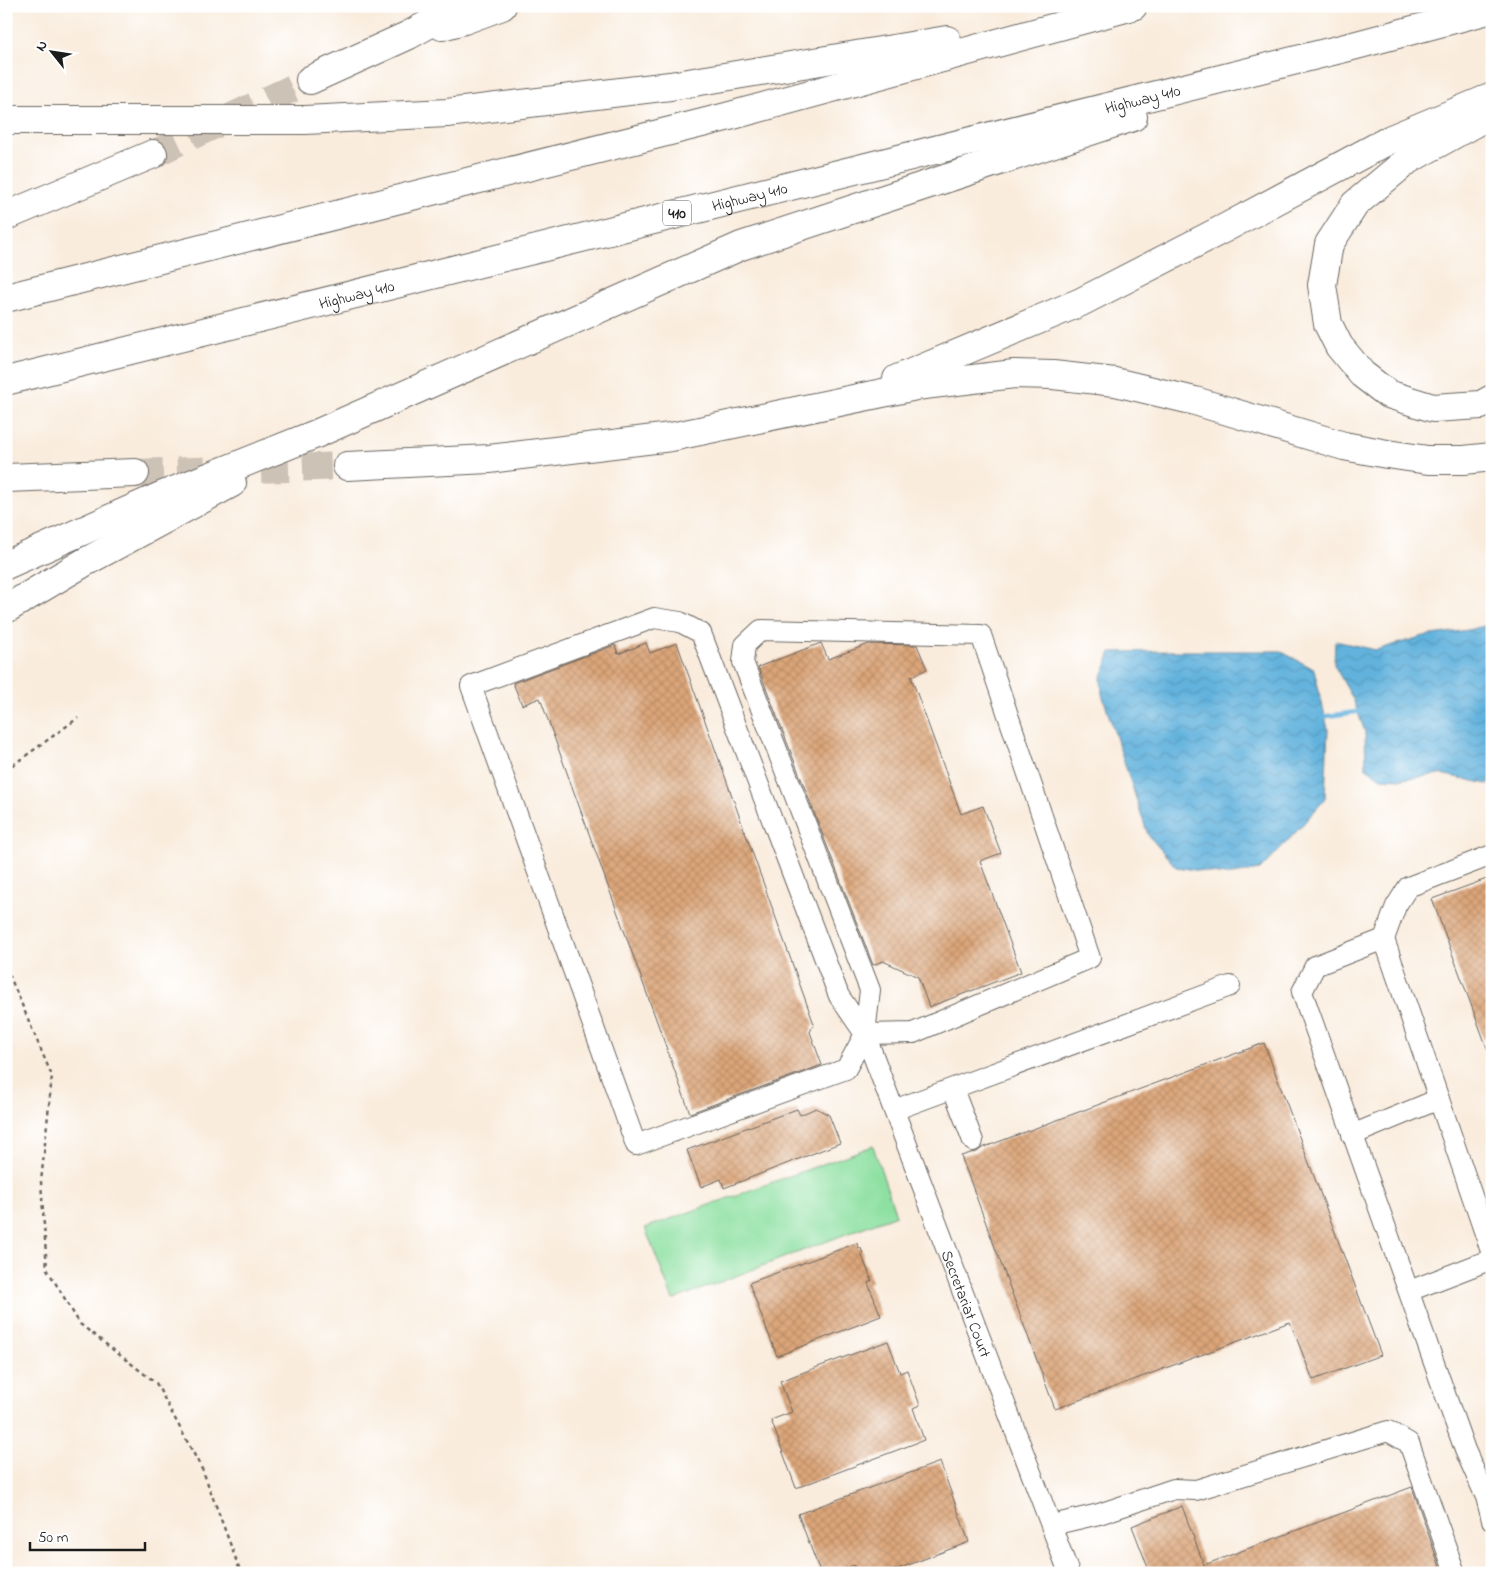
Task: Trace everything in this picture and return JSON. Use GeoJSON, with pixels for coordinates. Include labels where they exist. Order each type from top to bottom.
{"type":"FeatureCollection","features":[{"type":"Feature","properties":{"kind":"highway"},"geometry":{"type":"LineString","coordinates":[[310,80],[409,34],[461,6]]}},
{"type":"Feature","properties":{"kind":"highway"},"geometry":{"type":"LineString","coordinates":[[409,34],[464,20],[502,6]]}},
{"type":"Feature","properties":{"kind":"highway"},"geometry":{"type":"LineString","coordinates":[[6,298],[717,119],[1133,6]]}},
{"type":"Feature","properties":{"kind":"highway","name":"Highway 410"},"geometry":{"type":"LineString","coordinates":[[6,381],[1349,47],[1492,9]]}},
{"type":"Feature","properties":{"kind":"highway"},"geometry":{"type":"LineString","coordinates":[[6,120],[305,120],[447,113],[670,86],[1098,15]]}},
{"type":"Feature","properties":{"kind":"highway"},"geometry":{"type":"LineString","coordinates":[[6,565],[161,496],[316,434],[741,246],[1349,47]]}},
{"type":"Feature","properties":{"kind":"highway"},"geometry":{"type":"LineString","coordinates":[[852,398],[1081,302],[1226,228],[1391,139],[1492,97]]}},
{"type":"Feature","properties":{"kind":"highway"},"geometry":{"type":"LineString","coordinates":[[1492,113],[1408,160],[1356,204],[1329,244],[1322,285],[1328,324],[1339,346],[1362,374],[1388,394],[1433,408],[1480,405],[1492,398]]}},
{"type":"Feature","properties":{"kind":"highway"},"geometry":{"type":"LineString","coordinates":[[6,216],[153,154]]}},
{"type":"Feature","properties":{"kind":"highway"},"geometry":{"type":"LineString","coordinates":[[347,466],[489,459],[671,437],[916,386],[1014,374],[1053,375],[1116,382],[1186,399],[1344,446],[1387,454],[1428,460],[1464,460],[1492,457]]}},
{"type":"Feature","properties":{"kind":"highway"},"geometry":{"type":"LineString","coordinates":[[6,608],[85,562],[209,496],[316,434]]}},
{"type":"Feature","properties":{"kind":"highway"},"geometry":{"type":"LineString","coordinates":[[6,478],[135,473]]}},
{"type":"Feature","properties":{"kind":"street"},"geometry":{"type":"LineString","coordinates":[[866,1034],[839,996],[701,633],[680,622],[654,618],[471,686],[636,1144],[846,1069],[866,1034],[870,990],[743,662],[745,645],[761,630],[981,635],[1090,958],[914,1033],[866,1034]]}},
{"type":"Feature","properties":{"kind":"street"},"geometry":{"type":"LineString","coordinates":[[1492,856],[1408,887],[1396,906],[1384,939],[1492,1254]]}},
{"type":"Feature","properties":{"kind":"street"},"geometry":{"type":"LineString","coordinates":[[1384,939],[1315,966],[1302,992],[1465,1450],[1489,1492],[1492,1520]]}},
{"type":"Feature","properties":{"kind":"street"},"geometry":{"type":"LineString","coordinates":[[894,1110],[1230,986]]}},
{"type":"Feature","properties":{"kind":"street","name":"Secretariat Court"},"geometry":{"type":"LineString","coordinates":[[866,1034],[1069,1573]]}},
{"type":"Feature","properties":{"kind":"street"},"geometry":{"type":"LineString","coordinates":[[953,1089],[974,1141]]}},
{"type":"Feature","properties":{"kind":"street"},"geometry":{"type":"LineString","coordinates":[[1352,1135],[1439,1099]]}},
{"type":"Feature","properties":{"kind":"street"},"geometry":{"type":"LineString","coordinates":[[1409,1290],[1492,1259]]}},
{"type":"Feature","properties":{"kind":"street"},"geometry":{"type":"LineString","coordinates":[[1052,1525],[1099,1514],[1174,1489],[1196,1490],[1388,1431],[1409,1443],[1455,1573]]}},
{"type":"Feature","properties":{"kind":"path"},"geometry":{"type":"LineString","coordinates":[[6,770],[78,718]]}},
{"type":"Feature","properties":{"kind":"path"},"geometry":{"type":"LineString","coordinates":[[6,966],[52,1076],[41,1182],[47,1269],[80,1324],[156,1383],[203,1471],[241,1573]]}},
{"type":"Feature","properties":{"kind":"green space"},"geometry":{"type":"Polygon","coordinates":[[[873,1146],[896,1215],[673,1300],[645,1228],[873,1146]]]}},
{"type":"Feature","properties":{"kind":"water"},"geometry":{"type":"Polygon","coordinates":[[[1492,624],[1492,781],[1487,784],[1441,774],[1402,779],[1381,778],[1366,768],[1365,732],[1353,699],[1334,665],[1335,641],[1376,650],[1424,636],[1468,630],[1492,624]]]}},
{"type":"Feature","properties":{"kind":"water"},"geometry":{"type":"Polygon","coordinates":[[[1280,651],[1314,669],[1328,729],[1325,799],[1260,870],[1225,875],[1176,867],[1148,835],[1102,694],[1101,679],[1111,652],[1280,651]]]}},
{"type":"Feature","properties":{"kind":"building"},"geometry":{"type":"Polygon","coordinates":[[[646,643],[650,653],[677,643],[814,1024],[810,1032],[822,1065],[690,1113],[540,698],[522,705],[513,683],[615,645],[618,654],[646,643]]]}},
{"type":"Feature","properties":{"kind":"building"},"geometry":{"type":"Polygon","coordinates":[[[821,643],[828,659],[869,644],[917,645],[927,669],[911,677],[961,814],[983,806],[1001,853],[980,861],[1021,972],[929,1007],[918,977],[883,961],[873,965],[758,667],[821,643]]]}},
{"type":"Feature","properties":{"kind":"building"},"geometry":{"type":"Polygon","coordinates":[[[1492,877],[1492,1056],[1490,1056],[1432,899],[1492,877]]]}},
{"type":"Feature","properties":{"kind":"building"},"geometry":{"type":"Polygon","coordinates":[[[1264,1043],[1381,1355],[1313,1380],[1290,1322],[1055,1409],[961,1156],[977,1152],[982,1148],[1264,1043]]]}},
{"type":"Feature","properties":{"kind":"building"},"geometry":{"type":"Polygon","coordinates":[[[816,1108],[829,1115],[840,1143],[724,1188],[721,1179],[701,1187],[687,1150],[797,1109],[800,1115],[816,1108]]]}},
{"type":"Feature","properties":{"kind":"building"},"geometry":{"type":"Polygon","coordinates":[[[857,1243],[858,1247],[861,1248],[862,1256],[872,1281],[868,1283],[881,1316],[777,1356],[749,1283],[857,1243]]]}},
{"type":"Feature","properties":{"kind":"building"},"geometry":{"type":"Polygon","coordinates":[[[888,1341],[900,1373],[907,1370],[920,1405],[913,1408],[924,1440],[796,1488],[771,1420],[792,1412],[780,1381],[888,1341]]]}},
{"type":"Feature","properties":{"kind":"building"},"geometry":{"type":"Polygon","coordinates":[[[940,1462],[969,1542],[887,1573],[857,1573],[854,1565],[834,1573],[827,1573],[819,1569],[798,1514],[940,1462]]]}},
{"type":"Feature","properties":{"kind":"building"},"geometry":{"type":"Polygon","coordinates":[[[1412,1487],[1442,1573],[1150,1573],[1132,1526],[1182,1506],[1204,1565],[1412,1487]]]}},
{"type":"Feature","properties":{"kind":"waterway"},"geometry":{"type":"LineString","coordinates":[[1321,717],[1363,711]]}},
{"type":"Feature","properties":{"kind":"tunnel"},"geometry":{"type":"LineString","coordinates":[[153,154],[310,80]]}},
{"type":"Feature","properties":{"kind":"tunnel"},"geometry":{"type":"LineString","coordinates":[[135,473],[347,466]]}}]}
